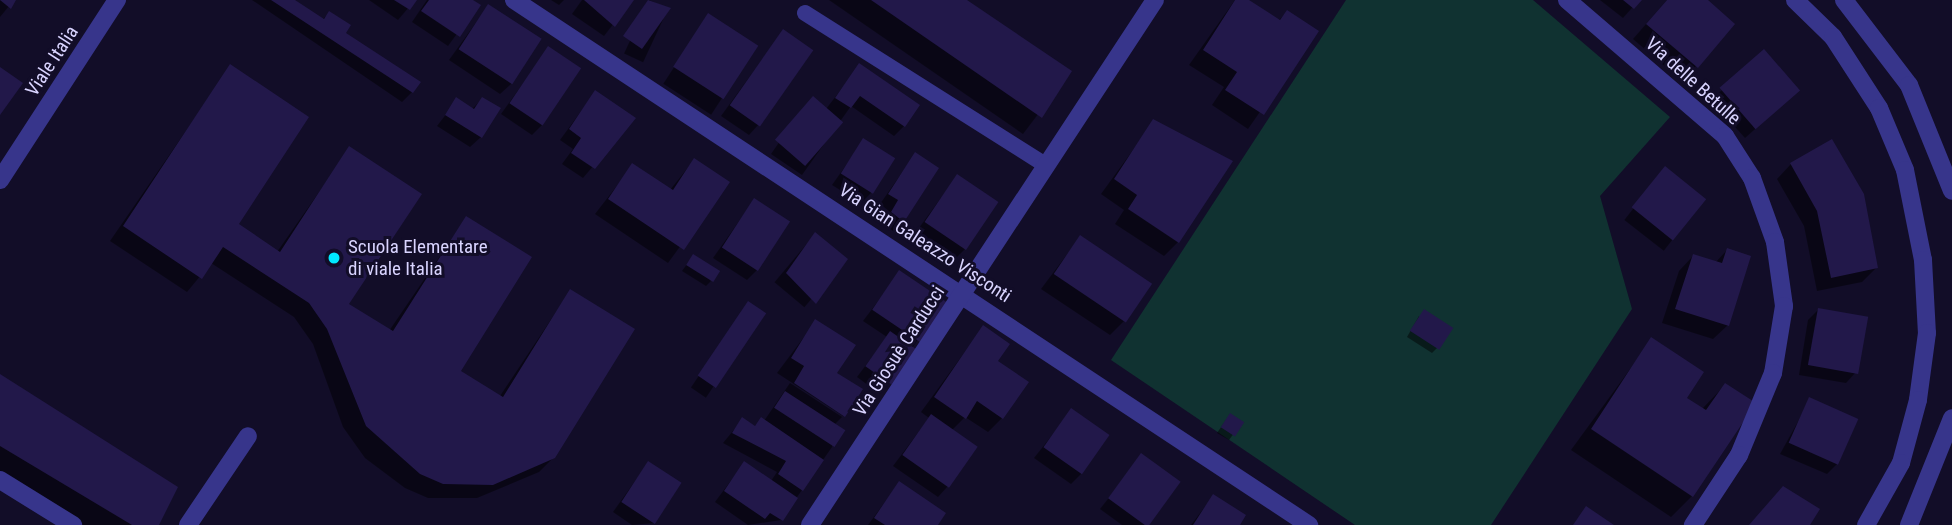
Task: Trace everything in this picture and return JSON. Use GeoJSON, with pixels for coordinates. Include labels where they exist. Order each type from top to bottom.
{"type":"FeatureCollection","features":[{"type":"Feature","properties":{"kind":"street","name":"Viale Italia"},"geometry":{"type":"LineString","coordinates":[[0,180],[117,0]]}},
{"type":"Feature","properties":{"kind":"street","name":"Via Gian Galeazzo Visconti"},"geometry":{"type":"LineString","coordinates":[[514,0],[962,292],[1309,525]]}},
{"type":"Feature","properties":{"kind":"street","name":"Via Giosuè Carducci"},"geometry":{"type":"LineString","coordinates":[[813,524],[1155,0]]}},
{"type":"Feature","properties":{"kind":"street","name":"Via delle Betulle"},"geometry":{"type":"LineString","coordinates":[[1567,0],[1725,136],[1752,178],[1775,242],[1784,306],[1773,373],[1739,455],[1693,525]]}},
{"type":"Feature","properties":{"kind":"street"},"geometry":{"type":"LineString","coordinates":[[1795,0],[1833,37],[1874,97],[1901,158],[1921,243],[1927,333],[1920,388],[1901,463],[1866,525]]}},
{"type":"Feature","properties":{"kind":"street"},"geometry":{"type":"LineString","coordinates":[[1844,0],[1909,85],[1952,191]]}},
{"type":"Feature","properties":{"kind":"street"},"geometry":{"type":"LineString","coordinates":[[1909,525],[1952,418]]}},
{"type":"Feature","properties":{"kind":"street"},"geometry":{"type":"LineString","coordinates":[[188,525],[248,436]]}},
{"type":"Feature","properties":{"kind":"street"},"geometry":{"type":"LineString","coordinates":[[0,480],[73,525]]}},
{"type":"Feature","properties":{"kind":"lane"},"geometry":{"type":"LineString","coordinates":[[805,13],[1045,165]]}},
{"type":"Feature","properties":{"kind":"green space"},"geometry":{"type":"Polygon","coordinates":[[[1346,0],[1533,0],[1670,117],[1600,196],[1632,309],[1491,525],[1355,525],[1111,360],[1346,0]]]}},
{"type":"Feature","properties":{"kind":"building"},"geometry":{"type":"Polygon","coordinates":[[[0,0],[16,0],[11,9],[0,0]]]}},
{"type":"Feature","properties":{"kind":"building"},"geometry":{"type":"Polygon","coordinates":[[[271,0],[295,0],[324,19],[329,11],[351,25],[346,33],[421,82],[413,93],[271,0]]]}},
{"type":"Feature","properties":{"kind":"building"},"geometry":{"type":"Polygon","coordinates":[[[394,0],[417,0],[410,10],[394,0]]]}},
{"type":"Feature","properties":{"kind":"building"},"geometry":{"type":"Polygon","coordinates":[[[429,0],[473,0],[481,5],[460,37],[421,11],[429,0]]]}},
{"type":"Feature","properties":{"kind":"building"},"geometry":{"type":"Polygon","coordinates":[[[584,0],[634,0],[615,27],[584,0]]]}},
{"type":"Feature","properties":{"kind":"building"},"geometry":{"type":"Polygon","coordinates":[[[648,0],[671,8],[642,49],[623,36],[648,0]]]}},
{"type":"Feature","properties":{"kind":"building"},"geometry":{"type":"Polygon","coordinates":[[[871,0],[967,0],[1072,71],[1042,118],[871,0]]]}},
{"type":"Feature","properties":{"kind":"building"},"geometry":{"type":"Polygon","coordinates":[[[1235,0],[1249,0],[1280,20],[1287,10],[1319,31],[1264,115],[1225,90],[1237,72],[1203,50],[1235,0]]]}},
{"type":"Feature","properties":{"kind":"building"},"geometry":{"type":"Polygon","coordinates":[[[1623,0],[1642,0],[1634,9],[1623,0]]]}},
{"type":"Feature","properties":{"kind":"building"},"geometry":{"type":"Polygon","coordinates":[[[1667,0],[1708,0],[1735,24],[1698,68],[1646,24],[1667,0]]]}},
{"type":"Feature","properties":{"kind":"building"},"geometry":{"type":"Polygon","coordinates":[[[488,4],[542,39],[512,84],[459,49],[488,4]]]}},
{"type":"Feature","properties":{"kind":"building"},"geometry":{"type":"Polygon","coordinates":[[[708,13],[758,46],[723,99],[673,67],[708,13]]]}},
{"type":"Feature","properties":{"kind":"building"},"geometry":{"type":"Polygon","coordinates":[[[783,29],[813,50],[760,126],[730,105],[783,29]]]}},
{"type":"Feature","properties":{"kind":"building"},"geometry":{"type":"Polygon","coordinates":[[[548,46],[581,68],[543,126],[509,103],[548,46]]]}},
{"type":"Feature","properties":{"kind":"building"},"geometry":{"type":"Polygon","coordinates":[[[1764,49],[1800,91],[1756,129],[1719,88],[1764,49]]]}},
{"type":"Feature","properties":{"kind":"building"},"geometry":{"type":"Polygon","coordinates":[[[859,63],[920,105],[905,127],[860,96],[851,108],[835,98],[859,63]]]}},
{"type":"Feature","properties":{"kind":"building"},"geometry":{"type":"Polygon","coordinates":[[[230,64],[309,117],[239,224],[280,252],[349,146],[422,194],[349,304],[393,331],[466,216],[532,257],[461,371],[503,397],[570,289],[635,329],[555,458],[493,485],[443,484],[420,474],[366,426],[327,329],[309,303],[223,247],[202,279],[123,226],[230,64]]]}},
{"type":"Feature","properties":{"kind":"building"},"geometry":{"type":"Polygon","coordinates":[[[0,67],[23,83],[0,115],[0,67]]]}},
{"type":"Feature","properties":{"kind":"building"},"geometry":{"type":"Polygon","coordinates":[[[595,90],[636,118],[595,169],[571,153],[581,138],[569,129],[595,90]]]}},
{"type":"Feature","properties":{"kind":"building"},"geometry":{"type":"Polygon","coordinates":[[[813,96],[843,122],[805,166],[775,140],[813,96]]]}},
{"type":"Feature","properties":{"kind":"building"},"geometry":{"type":"Polygon","coordinates":[[[456,97],[474,109],[482,97],[501,108],[482,138],[445,115],[456,97]]]}},
{"type":"Feature","properties":{"kind":"building"},"geometry":{"type":"Polygon","coordinates":[[[1153,119],[1233,161],[1179,243],[1128,209],[1137,195],[1114,179],[1153,119]]]}},
{"type":"Feature","properties":{"kind":"building"},"geometry":{"type":"Polygon","coordinates":[[[863,138],[895,158],[873,194],[841,174],[863,138]]]}},
{"type":"Feature","properties":{"kind":"building"},"geometry":{"type":"Polygon","coordinates":[[[1832,139],[1864,194],[1878,268],[1831,278],[1817,211],[1790,163],[1832,139]]]}},
{"type":"Feature","properties":{"kind":"building"},"geometry":{"type":"Polygon","coordinates":[[[915,152],[939,168],[904,222],[891,212],[898,200],[888,194],[915,152]]]}},
{"type":"Feature","properties":{"kind":"building"},"geometry":{"type":"Polygon","coordinates":[[[694,158],[730,182],[684,250],[608,199],[632,163],[673,190],[694,158]]]}},
{"type":"Feature","properties":{"kind":"building"},"geometry":{"type":"Polygon","coordinates":[[[1665,166],[1706,199],[1673,241],[1632,207],[1665,166]]]}},
{"type":"Feature","properties":{"kind":"building"},"geometry":{"type":"Polygon","coordinates":[[[957,174],[998,202],[966,250],[925,222],[957,174]]]}},
{"type":"Feature","properties":{"kind":"building"},"geometry":{"type":"Polygon","coordinates":[[[754,198],[790,221],[758,271],[722,247],[754,198]]]}},
{"type":"Feature","properties":{"kind":"building"},"geometry":{"type":"Polygon","coordinates":[[[815,232],[848,259],[816,304],[786,273],[815,232]]]}},
{"type":"Feature","properties":{"kind":"building"},"geometry":{"type":"Polygon","coordinates":[[[1080,235],[1152,284],[1126,323],[1054,274],[1080,235]]]}},
{"type":"Feature","properties":{"kind":"building"},"geometry":{"type":"Polygon","coordinates":[[[1727,248],[1751,256],[1729,326],[1675,309],[1693,254],[1722,263],[1727,248]]]}},
{"type":"Feature","properties":{"kind":"building"},"geometry":{"type":"Polygon","coordinates":[[[693,254],[720,271],[713,282],[686,265],[693,254]]]}},
{"type":"Feature","properties":{"kind":"building"},"geometry":{"type":"Polygon","coordinates":[[[899,270],[947,302],[920,342],[872,310],[899,270]]]}},
{"type":"Feature","properties":{"kind":"building"},"geometry":{"type":"Polygon","coordinates":[[[748,301],[766,313],[716,388],[698,376],[748,301]]]}},
{"type":"Feature","properties":{"kind":"building"},"geometry":{"type":"Polygon","coordinates":[[[1818,308],[1868,317],[1858,374],[1808,365],[1818,308]]]}},
{"type":"Feature","properties":{"kind":"building"},"geometry":{"type":"Polygon","coordinates":[[[1424,309],[1453,328],[1439,350],[1410,331],[1424,309]]]}},
{"type":"Feature","properties":{"kind":"building"},"geometry":{"type":"Polygon","coordinates":[[[815,319],[856,345],[837,373],[863,389],[845,417],[794,383],[804,366],[791,358],[815,319]]]}},
{"type":"Feature","properties":{"kind":"building"},"geometry":{"type":"Polygon","coordinates":[[[983,325],[1010,344],[998,361],[1029,382],[1003,419],[977,401],[966,419],[934,397],[983,325]]]}},
{"type":"Feature","properties":{"kind":"building"},"geometry":{"type":"Polygon","coordinates":[[[890,331],[916,349],[892,385],[865,366],[890,331]]]}},
{"type":"Feature","properties":{"kind":"building"},"geometry":{"type":"Polygon","coordinates":[[[1651,337],[1704,372],[1687,398],[1706,410],[1725,383],[1756,403],[1693,497],[1591,429],[1651,337]]]}},
{"type":"Feature","properties":{"kind":"building"},"geometry":{"type":"Polygon","coordinates":[[[0,374],[178,487],[159,525],[132,525],[0,446],[0,374]]]}},
{"type":"Feature","properties":{"kind":"building"},"geometry":{"type":"Polygon","coordinates":[[[785,391],[845,430],[834,447],[774,408],[785,391]]]}},
{"type":"Feature","properties":{"kind":"building"},"geometry":{"type":"Polygon","coordinates":[[[1809,397],[1858,419],[1838,465],[1789,443],[1809,397]]]}},
{"type":"Feature","properties":{"kind":"building"},"geometry":{"type":"Polygon","coordinates":[[[1071,408],[1110,435],[1082,474],[1043,447],[1071,408]]]}},
{"type":"Feature","properties":{"kind":"building"},"geometry":{"type":"Polygon","coordinates":[[[1230,413],[1244,422],[1235,437],[1221,427],[1230,413]]]}},
{"type":"Feature","properties":{"kind":"building"},"geometry":{"type":"Polygon","coordinates":[[[931,414],[978,447],[949,488],[902,455],[931,414]]]}},
{"type":"Feature","properties":{"kind":"building"},"geometry":{"type":"Polygon","coordinates":[[[742,417],[755,426],[761,417],[824,460],[803,491],[778,474],[786,461],[732,433],[742,417]]]}},
{"type":"Feature","properties":{"kind":"building"},"geometry":{"type":"Polygon","coordinates":[[[1141,453],[1181,482],[1149,525],[1145,525],[1108,498],[1141,453]]]}},
{"type":"Feature","properties":{"kind":"building"},"geometry":{"type":"Polygon","coordinates":[[[648,461],[682,483],[655,524],[621,502],[648,461]]]}},
{"type":"Feature","properties":{"kind":"building"},"geometry":{"type":"Polygon","coordinates":[[[744,461],[798,498],[783,521],[770,513],[765,519],[724,491],[744,461]]]}},
{"type":"Feature","properties":{"kind":"building"},"geometry":{"type":"Polygon","coordinates":[[[899,481],[946,513],[938,525],[885,525],[874,518],[899,481]]]}},
{"type":"Feature","properties":{"kind":"building"},"geometry":{"type":"Polygon","coordinates":[[[1783,486],[1820,509],[1810,525],[1749,525],[1783,486]]]}},
{"type":"Feature","properties":{"kind":"building"},"geometry":{"type":"Polygon","coordinates":[[[1213,494],[1246,515],[1240,525],[1193,525],[1213,494]]]}},
{"type":"Feature","properties":{"kind":"building"},"geometry":{"type":"Polygon","coordinates":[[[1586,506],[1614,525],[1573,525],[1586,506]]]}},
{"type":"Feature","properties":{"kind":"place","name":"Scuola Elementare di viale Italia"},"geometry":{"type":"Point","coordinates":[334,258]}}]}
